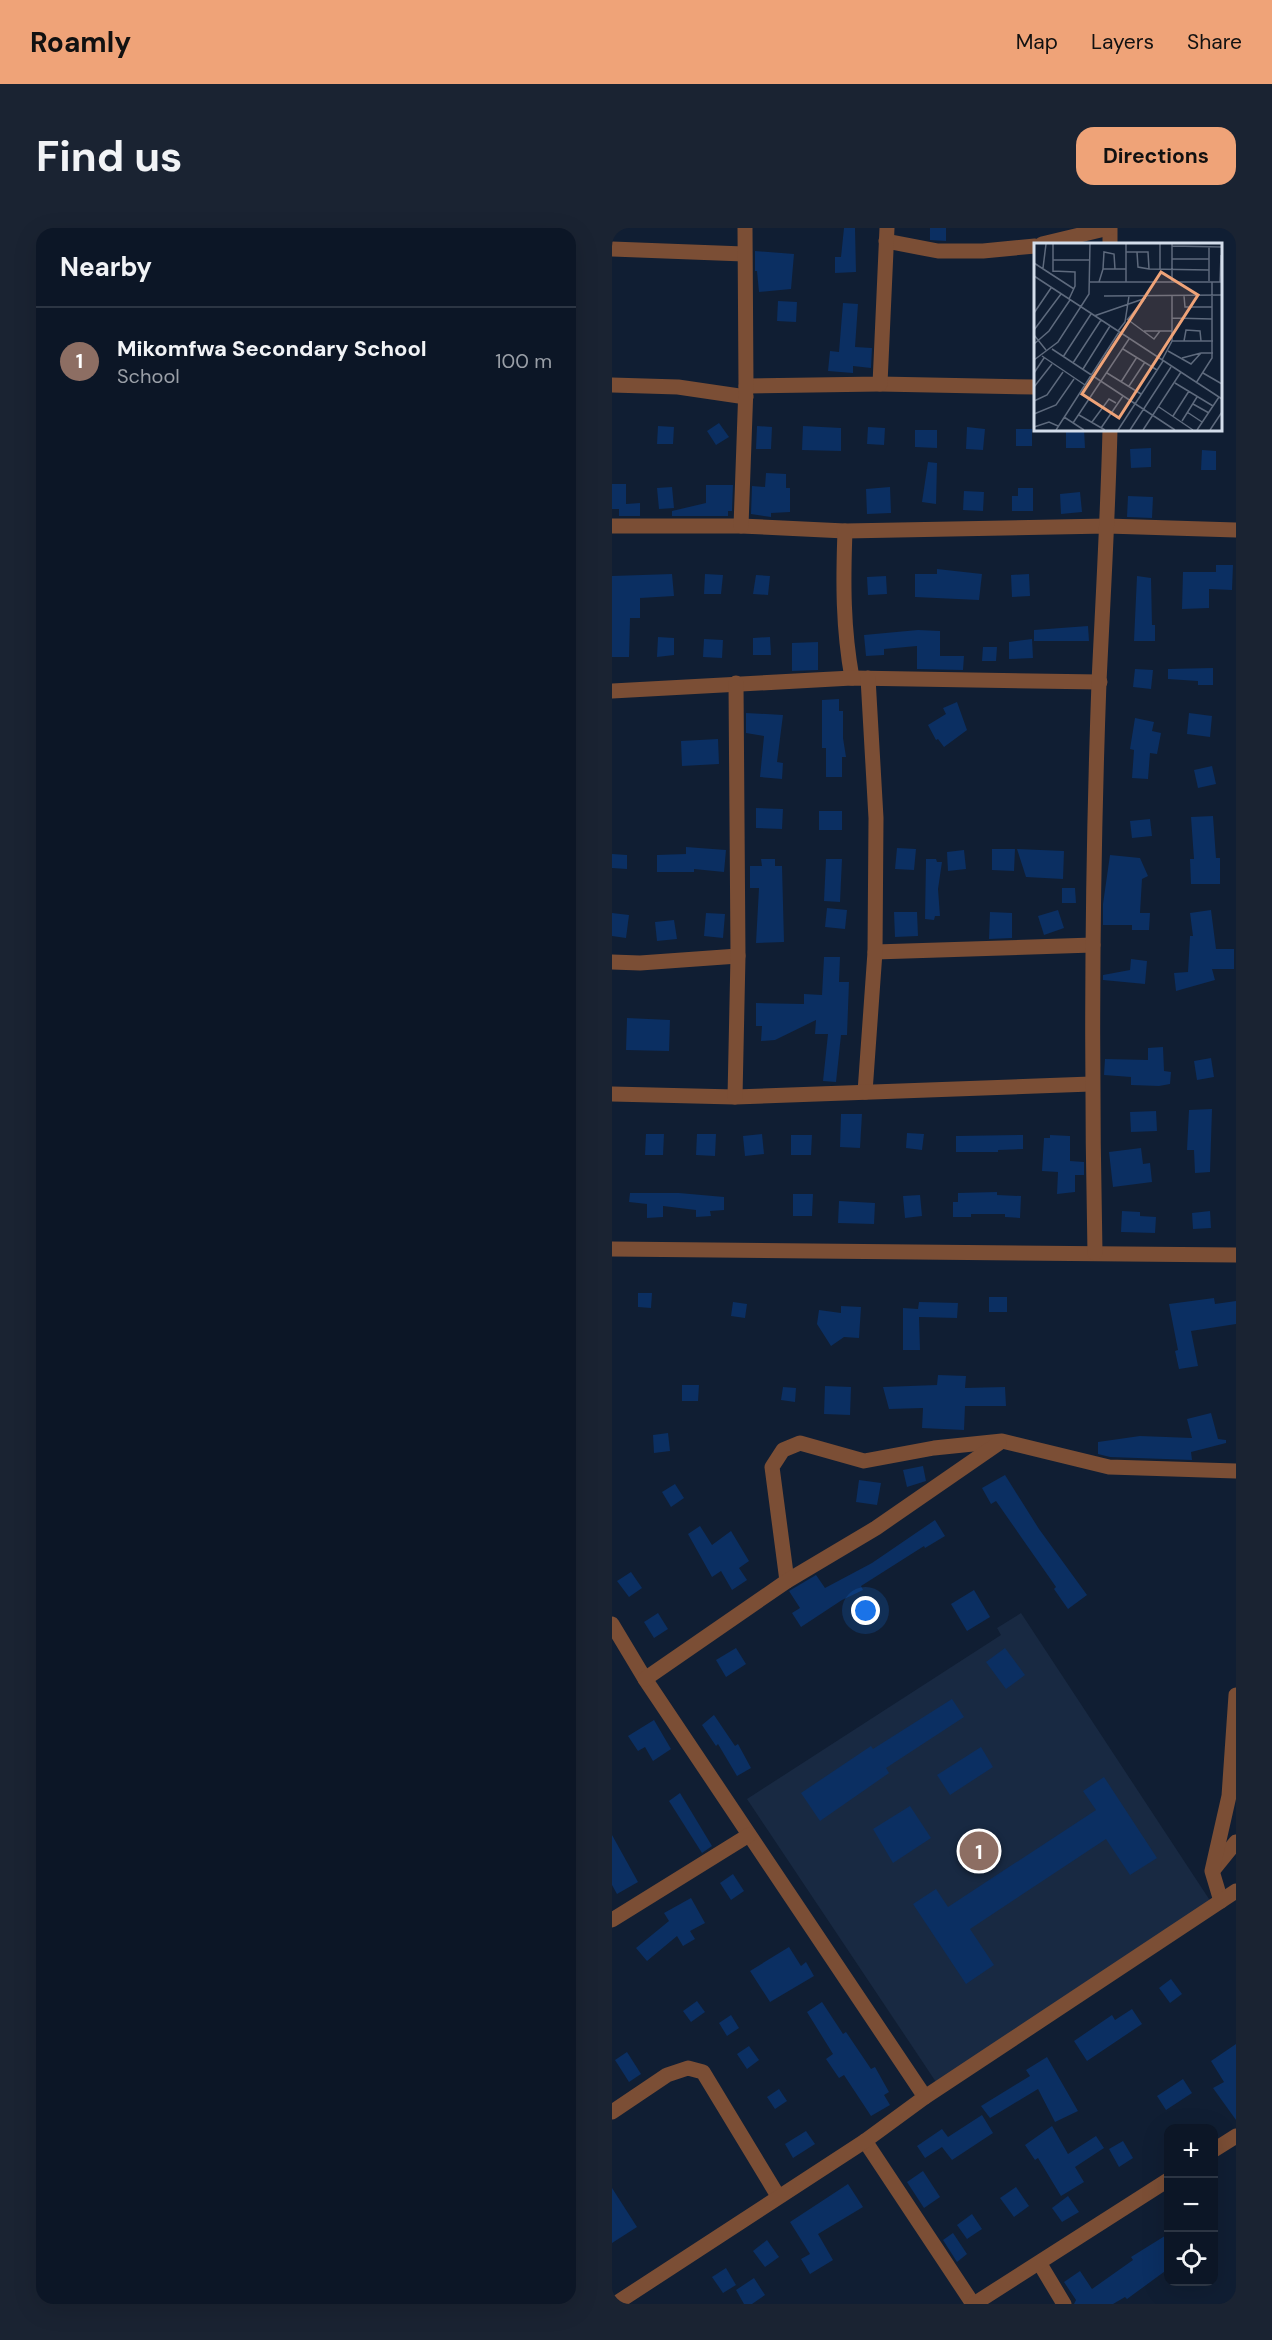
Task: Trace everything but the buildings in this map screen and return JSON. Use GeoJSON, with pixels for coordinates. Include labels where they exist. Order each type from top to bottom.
{"type":"FeatureCollection","features":[{"type":"Feature","properties":{"kind":"street"},"geometry":{"type":"LineString","coordinates":[[741,526],[746,391],[745,228]]}},
{"type":"Feature","properties":{"kind":"street"},"geometry":{"type":"LineString","coordinates":[[1046,243],[1109,228],[1110,243]]}},
{"type":"Feature","properties":{"kind":"street"},"geometry":{"type":"LineString","coordinates":[[880,384],[886,234],[938,251],[1034,246]]}},
{"type":"Feature","properties":{"kind":"street"},"geometry":{"type":"LineString","coordinates":[[612,249],[744,254]]}},
{"type":"Feature","properties":{"kind":"street"},"geometry":{"type":"LineString","coordinates":[[612,385],[746,391],[880,384],[1034,387]]}},
{"type":"Feature","properties":{"kind":"street"},"geometry":{"type":"LineString","coordinates":[[1095,1253],[1091,1084],[1092,945],[1110,430]]}},
{"type":"Feature","properties":{"kind":"street"},"geometry":{"type":"LineString","coordinates":[[612,526],[741,526],[845,531],[1107,526],[1236,530]]}},
{"type":"Feature","properties":{"kind":"street"},"geometry":{"type":"LineString","coordinates":[[845,531],[843,601],[845,638],[852,678]]}},
{"type":"Feature","properties":{"kind":"street"},"geometry":{"type":"LineString","coordinates":[[612,691],[852,678],[1100,682]]}},
{"type":"Feature","properties":{"kind":"street"},"geometry":{"type":"LineString","coordinates":[[865,1092],[875,952],[876,818],[868,678]]}},
{"type":"Feature","properties":{"kind":"street"},"geometry":{"type":"LineString","coordinates":[[735,1097],[738,956],[736,683]]}},
{"type":"Feature","properties":{"kind":"street"},"geometry":{"type":"LineString","coordinates":[[875,952],[1092,945]]}},
{"type":"Feature","properties":{"kind":"street"},"geometry":{"type":"LineString","coordinates":[[612,962],[640,963],[738,956]]}},
{"type":"Feature","properties":{"kind":"street"},"geometry":{"type":"LineString","coordinates":[[612,1094],[735,1097],[1091,1084]]}},
{"type":"Feature","properties":{"kind":"street"},"geometry":{"type":"LineString","coordinates":[[612,1249],[1236,1255]]}},
{"type":"Feature","properties":{"kind":"street"},"geometry":{"type":"LineString","coordinates":[[645,1679],[787,1581],[876,1528],[1002,1441]]}},
{"type":"Feature","properties":{"kind":"street"},"geometry":{"type":"LineString","coordinates":[[787,1581],[771,1467],[783,1450],[800,1443],[864,1461],[933,1448],[1002,1441],[1109,1467],[1236,1471]]}},
{"type":"Feature","properties":{"kind":"street"},"geometry":{"type":"LineString","coordinates":[[612,1624],[645,1679],[925,2097]]}},
{"type":"Feature","properties":{"kind":"street"},"geometry":{"type":"LineString","coordinates":[[1221,1901],[1212,1872],[1229,1796],[1236,1695]]}},
{"type":"Feature","properties":{"kind":"street"},"geometry":{"type":"LineString","coordinates":[[612,1920],[749,1835]]}},
{"type":"Feature","properties":{"kind":"street"},"geometry":{"type":"LineString","coordinates":[[1212,1872],[1236,1842]]}},
{"type":"Feature","properties":{"kind":"street"},"geometry":{"type":"LineString","coordinates":[[615,2304],[865,2141],[925,2097],[1236,1892]]}},
{"type":"Feature","properties":{"kind":"street"},"geometry":{"type":"LineString","coordinates":[[612,2112],[667,2075],[688,2068],[703,2072],[778,2196]]}},
{"type":"Feature","properties":{"kind":"street"},"geometry":{"type":"LineString","coordinates":[[1218,2147],[1236,2136]]}},
{"type":"Feature","properties":{"kind":"street"},"geometry":{"type":"LineString","coordinates":[[865,2141],[973,2304],[1040,2264],[1164,2183]]}},
{"type":"Feature","properties":{"kind":"street"},"geometry":{"type":"LineString","coordinates":[[1040,2264],[1064,2304]]}},
{"type":"Feature","properties":{"kind":"shaded area"},"geometry":{"type":"Polygon","coordinates":[[[1021,1613],[1211,1902],[936,2082],[747,1799],[1001,1635],[997,1628],[1021,1613]]]}},
{"type":"Feature","properties":{"kind":"place","name":"Mikomfwa Secondary School"},"geometry":{"type":"Point","coordinates":[979,1851]}}]}
